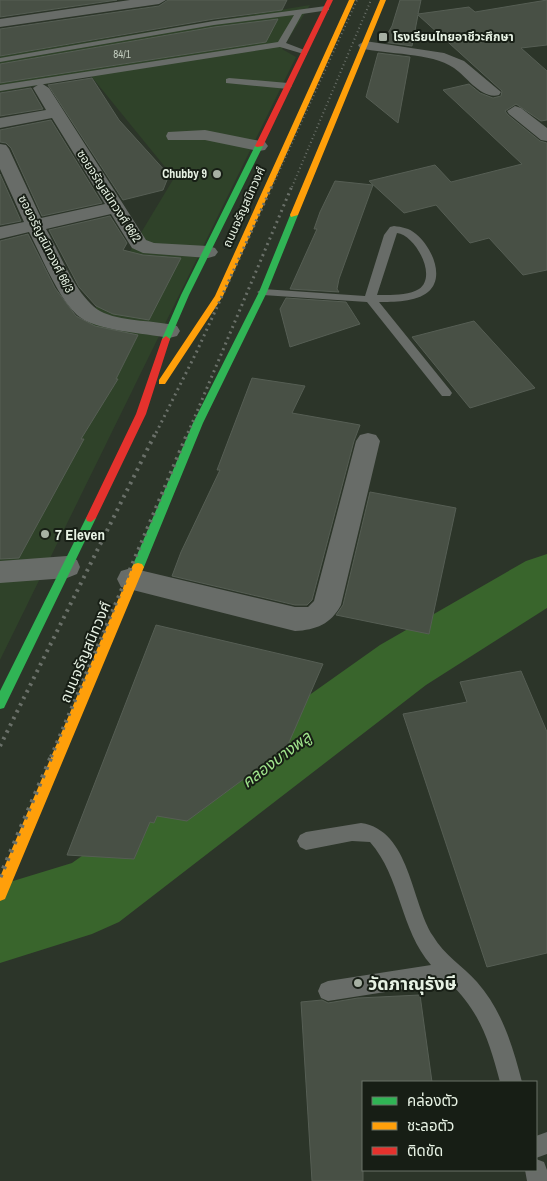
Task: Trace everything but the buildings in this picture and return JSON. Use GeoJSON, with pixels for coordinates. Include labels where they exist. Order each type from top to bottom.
{"type":"FeatureCollection","features":[{"type":"Feature","properties":{"kind":"main road","name":"ถนนจรัญสนิทวงศ์"},"geometry":{"type":"LineString","coordinates":[[141,414],[219,296],[352,0]]}},
{"type":"Feature","properties":{"kind":"main road","name":"ถนนจรัญสนิทวงศ์"},"geometry":{"type":"LineString","coordinates":[[0,894],[198,423],[263,292],[383,0]]}},
{"type":"Feature","properties":{"kind":"main road","name":"ถนนจรัญสนิทวงศ์"},"geometry":{"type":"LineString","coordinates":[[0,704],[141,414],[169,331],[328,4]]}},
{"type":"Feature","properties":{"kind":"main road","name":"ถนนจรัญสนิทวงศ์"},"geometry":{"type":"LineString","coordinates":[[198,423],[229,335]]}},
{"type":"Feature","properties":{"kind":"street"},"geometry":{"type":"LineString","coordinates":[[0,23],[159,0]]}},
{"type":"Feature","properties":{"kind":"street"},"geometry":{"type":"LineString","coordinates":[[365,45],[423,52],[450,60],[492,92]]}},
{"type":"Feature","properties":{"kind":"street","name":"ซอยจรัญสนิทวงศ์ 66/2"},"geometry":{"type":"LineString","coordinates":[[41,88],[114,208],[139,244],[150,249],[208,252]]}},
{"type":"Feature","properties":{"kind":"street"},"geometry":{"type":"LineString","coordinates":[[515,111],[547,136]]}},
{"type":"Feature","properties":{"kind":"street"},"geometry":{"type":"LineString","coordinates":[[0,123],[55,113]]}},
{"type":"Feature","properties":{"kind":"street"},"geometry":{"type":"LineString","coordinates":[[174,136],[205,135],[259,146]]}},
{"type":"Feature","properties":{"kind":"street","name":"ซอยจรัญสนิทวงศ์ 66/3"},"geometry":{"type":"LineString","coordinates":[[0,149],[34,224],[74,298],[85,311],[100,319],[169,331]]}},
{"type":"Feature","properties":{"kind":"street"},"geometry":{"type":"LineString","coordinates":[[0,233],[34,224],[114,208]]}},
{"type":"Feature","properties":{"kind":"street"},"geometry":{"type":"LineString","coordinates":[[131,579],[295,619],[310,619],[320,615],[327,604],[368,441]]}},
{"type":"Feature","properties":{"kind":"street"},"geometry":{"type":"LineString","coordinates":[[0,572],[67,567]]}},
{"type":"Feature","properties":{"kind":"lane"},"geometry":{"type":"LineString","coordinates":[[0,60],[328,4]]}},
{"type":"Feature","properties":{"kind":"lane"},"geometry":{"type":"LineString","coordinates":[[281,44],[300,10]]}},
{"type":"Feature","properties":{"kind":"lane"},"geometry":{"type":"LineString","coordinates":[[0,88],[87,72],[281,44],[304,53]]}},
{"type":"Feature","properties":{"kind":"lane"},"geometry":{"type":"LineString","coordinates":[[228,81],[288,86]]}},
{"type":"Feature","properties":{"kind":"lane"},"geometry":{"type":"LineString","coordinates":[[263,292],[370,299],[410,297],[425,290],[430,281],[429,262],[417,238],[410,232],[401,229],[394,230],[389,235],[370,299]]}},
{"type":"Feature","properties":{"kind":"lane"},"geometry":{"type":"LineString","coordinates":[[370,299],[446,394]]}},
{"type":"Feature","properties":{"kind":"lane"},"geometry":{"type":"LineString","coordinates":[[306,841],[362,830],[376,836],[388,851],[423,938],[471,990],[494,1022],[511,1081]]}},
{"type":"Feature","properties":{"kind":"lane"},"geometry":{"type":"LineString","coordinates":[[328,991],[453,972]]}},
{"type":"Feature","properties":{"kind":"shaded area"},"geometry":{"type":"Polygon","coordinates":[[[310,5],[282,49],[296,57],[0,660],[0,467],[174,178],[91,76],[0,92],[0,56],[310,5]]]}},
{"type":"Feature","properties":{"kind":"waterway","name":"คลองบางพลู"},"geometry":{"type":"LineString","coordinates":[[0,924],[92,895],[403,665],[547,578]]}},
{"type":"Feature","properties":{"kind":"railway"},"geometry":{"type":"LineString","coordinates":[[272,187],[357,0]]}},
{"type":"Feature","properties":{"kind":"railway"},"geometry":{"type":"LineString","coordinates":[[292,187],[371,0]]}},
{"type":"Feature","properties":{"kind":"railway"},"geometry":{"type":"LineString","coordinates":[[156,433],[197,351],[272,186]]}},
{"type":"Feature","properties":{"kind":"railway"},"geometry":{"type":"LineString","coordinates":[[188,433],[292,186]]}},
{"type":"Feature","properties":{"kind":"railway"},"geometry":{"type":"LineString","coordinates":[[0,746],[156,432]]}},
{"type":"Feature","properties":{"kind":"railway"},"geometry":{"type":"LineString","coordinates":[[51,757],[188,432]]}},
{"type":"Feature","properties":{"kind":"railway"},"geometry":{"type":"LineString","coordinates":[[0,877],[52,755]]}},
{"type":"Feature","properties":{"kind":"traffic: fast"},"geometry":{"type":"LineString","coordinates":[[166,339],[185,295],[259,146]]}},
{"type":"Feature","properties":{"kind":"traffic: fast"},"geometry":{"type":"LineString","coordinates":[[138,567],[198,423],[263,292],[294,215]]}},
{"type":"Feature","properties":{"kind":"traffic: fast"},"geometry":{"type":"LineString","coordinates":[[0,704],[91,518]]}},
{"type":"Feature","properties":{"kind":"traffic: slow"},"geometry":{"type":"LineString","coordinates":[[162,382],[219,296],[352,0]]}},
{"type":"Feature","properties":{"kind":"traffic: slow"},"geometry":{"type":"LineString","coordinates":[[294,215],[383,0]]}},
{"type":"Feature","properties":{"kind":"traffic: slow"},"geometry":{"type":"LineString","coordinates":[[0,894],[138,567]]}},
{"type":"Feature","properties":{"kind":"traffic: jam"},"geometry":{"type":"LineString","coordinates":[[259,146],[330,0]]}},
{"type":"Feature","properties":{"kind":"traffic: jam"},"geometry":{"type":"LineString","coordinates":[[91,518],[141,414],[166,339]]}},
{"type":"Feature","properties":{"kind":"place","name":"โรงเรียนไทยอาชีวะศึกษา"},"geometry":{"type":"Point","coordinates":[383,37]}},
{"type":"Feature","properties":{"kind":"place","name":"Chubby 9"},"geometry":{"type":"Point","coordinates":[217,174]}},
{"type":"Feature","properties":{"kind":"place","name":"7 Eleven"},"geometry":{"type":"Point","coordinates":[45,534]}},
{"type":"Feature","properties":{"kind":"place","name":"วัดภาณุรังษี"},"geometry":{"type":"Point","coordinates":[358,983]}}]}
